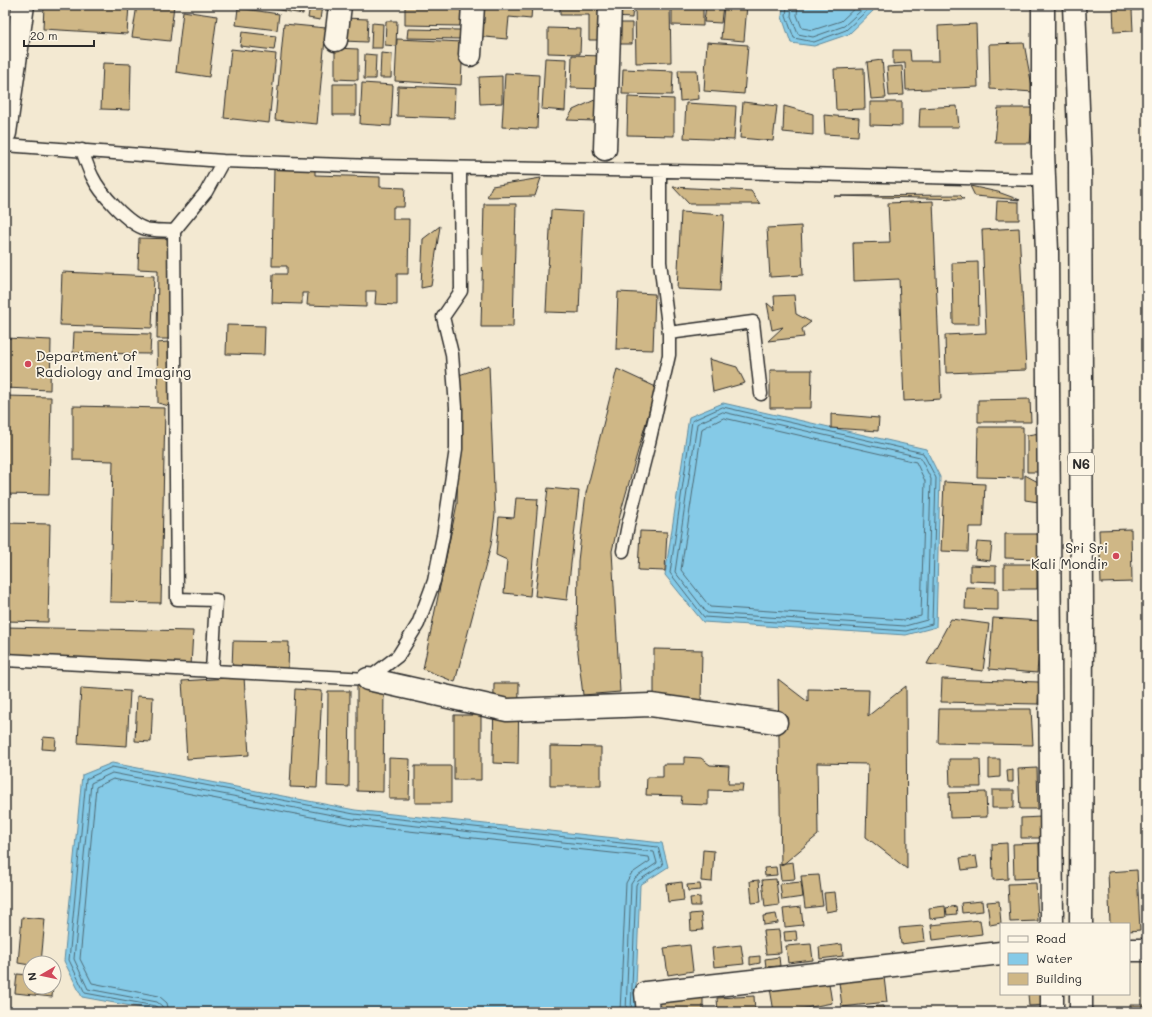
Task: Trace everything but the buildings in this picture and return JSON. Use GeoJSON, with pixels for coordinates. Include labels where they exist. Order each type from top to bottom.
{"type":"FeatureCollection","features":[{"type":"Feature","properties":{"kind":"main road"},"geometry":{"type":"LineString","coordinates":[[5,40],[10,5]]}},
{"type":"Feature","properties":{"kind":"main road"},"geometry":{"type":"LineString","coordinates":[[5,133],[23,5]]}},
{"type":"Feature","properties":{"kind":"main road"},"geometry":{"type":"LineString","coordinates":[[336,40],[340,5]]}},
{"type":"Feature","properties":{"kind":"main road"},"geometry":{"type":"LineString","coordinates":[[470,55],[473,5]]}},
{"type":"Feature","properties":{"kind":"main road"},"geometry":{"type":"LineString","coordinates":[[606,149],[610,5]]}},
{"type":"Feature","properties":{"kind":"main road","name":"N6"},"geometry":{"type":"LineString","coordinates":[[1043,5],[1047,259],[1052,923]]}},
{"type":"Feature","properties":{"kind":"main road","name":"N6"},"geometry":{"type":"LineString","coordinates":[[1074,5],[1080,159],[1082,608],[1081,923]]}},
{"type":"Feature","properties":{"kind":"main road"},"geometry":{"type":"LineString","coordinates":[[368,679],[507,710],[651,705],[776,722]]}},
{"type":"Feature","properties":{"kind":"main road"},"geometry":{"type":"LineString","coordinates":[[1130,950],[1147,950]]}},
{"type":"Feature","properties":{"kind":"main road"},"geometry":{"type":"LineString","coordinates":[[648,1012],[646,993],[1000,953]]}},
{"type":"Feature","properties":{"kind":"main road"},"geometry":{"type":"LineString","coordinates":[[1052,995],[1052,1012]]}},
{"type":"Feature","properties":{"kind":"main road"},"geometry":{"type":"LineString","coordinates":[[1081,995],[1081,1012]]}},
{"type":"Feature","properties":{"kind":"lane"},"geometry":{"type":"LineString","coordinates":[[5,145],[223,161],[460,168],[1045,180]]}},
{"type":"Feature","properties":{"kind":"lane"},"geometry":{"type":"LineString","coordinates":[[82,150],[92,176],[121,212],[136,225],[147,229],[174,231]]}},
{"type":"Feature","properties":{"kind":"lane"},"geometry":{"type":"LineString","coordinates":[[212,671],[216,600],[177,599],[174,231],[206,192],[223,161]]}},
{"type":"Feature","properties":{"kind":"lane"},"geometry":{"type":"LineString","coordinates":[[5,660],[368,679],[398,656],[418,624],[434,581],[443,536],[456,442],[456,407],[452,354],[443,317],[461,290],[460,168]]}},
{"type":"Feature","properties":{"kind":"lane"},"geometry":{"type":"LineString","coordinates":[[623,551],[669,355],[670,333],[660,262],[660,171]]}},
{"type":"Feature","properties":{"kind":"lane"},"geometry":{"type":"LineString","coordinates":[[670,333],[753,322],[761,394]]}},
{"type":"Feature","properties":{"kind":"water"},"geometry":{"type":"Polygon","coordinates":[[[783,5],[877,5],[875,9],[849,34],[814,46],[791,43],[782,17],[783,5]]]}},
{"type":"Feature","properties":{"kind":"water"},"geometry":{"type":"Polygon","coordinates":[[[723,403],[926,449],[940,477],[936,627],[906,635],[703,622],[665,575],[689,417],[723,403]]]}},
{"type":"Feature","properties":{"kind":"water"},"geometry":{"type":"Polygon","coordinates":[[[112,763],[355,810],[662,843],[668,867],[640,885],[635,1012],[164,1012],[82,997],[64,961],[82,775],[112,763]]]}},
{"type":"Feature","properties":{"kind":"place","name":"Department of Radiology and Imaging"},"geometry":{"type":"Point","coordinates":[28,364]}},
{"type":"Feature","properties":{"kind":"place","name":"Sri Sri Kali Mondir"},"geometry":{"type":"Point","coordinates":[1116,556]}}]}
